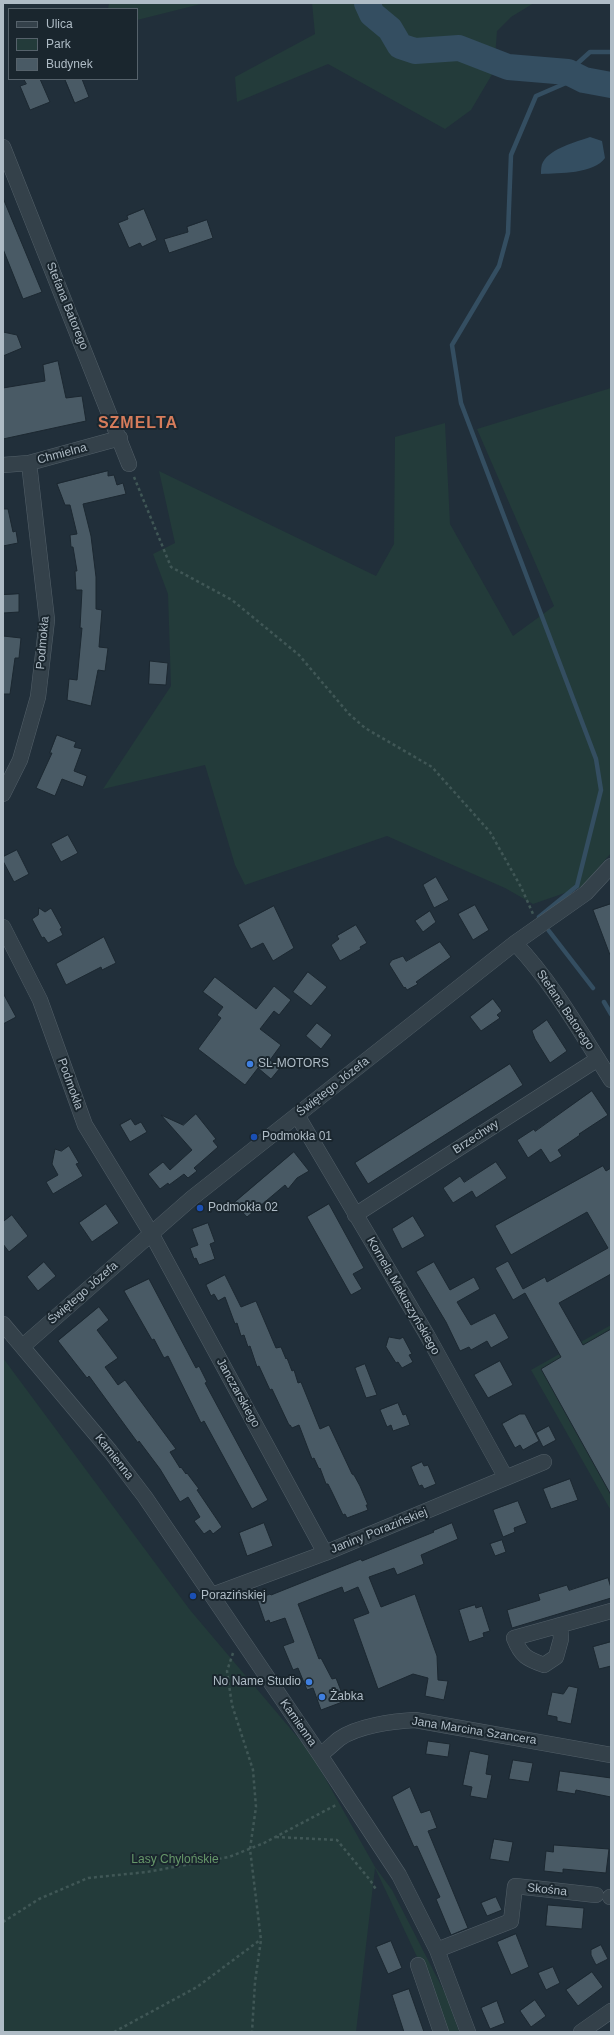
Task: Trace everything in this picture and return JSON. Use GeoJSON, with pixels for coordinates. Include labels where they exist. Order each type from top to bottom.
{"type":"FeatureCollection","features":[{"type":"Feature","properties":{"kind":"street","name":"Stefana Batorego"},"geometry":{"type":"LineString","coordinates":[[3,147],[120,438],[129,464]]}},
{"type":"Feature","properties":{"kind":"street","name":"Chmielna"},"geometry":{"type":"LineString","coordinates":[[3,465],[29,463],[120,438]]}},
{"type":"Feature","properties":{"kind":"street","name":"Podmokła"},"geometry":{"type":"LineString","coordinates":[[3,794],[20,760],[38,697],[47,620],[29,463]]}},
{"type":"Feature","properties":{"kind":"street","name":"Świętego Józefa"},"geometry":{"type":"LineString","coordinates":[[23,1346],[150,1233],[192,1198],[538,925],[586,892],[611,866]]}},
{"type":"Feature","properties":{"kind":"street","name":"Podmokła"},"geometry":{"type":"LineString","coordinates":[[3,927],[40,1000],[85,1125],[150,1233]]}},
{"type":"Feature","properties":{"kind":"street","name":"Stefana Batorego"},"geometry":{"type":"LineString","coordinates":[[515,943],[531,960],[611,1080]]}},
{"type":"Feature","properties":{"kind":"street","name":"Brzechwy"},"geometry":{"type":"LineString","coordinates":[[355,1215],[598,1059]]}},
{"type":"Feature","properties":{"kind":"street","name":"Kornela Makuszyńskiego"},"geometry":{"type":"LineString","coordinates":[[297,1115],[427,1335],[506,1478]]}},
{"type":"Feature","properties":{"kind":"street","name":"Janczarskiego"},"geometry":{"type":"LineString","coordinates":[[150,1233],[325,1553]]}},
{"type":"Feature","properties":{"kind":"street","name":"Kamienna"},"geometry":{"type":"LineString","coordinates":[[3,1324],[110,1451],[145,1497],[320,1755],[399,1875],[437,1950],[468,2032]]}},
{"type":"Feature","properties":{"kind":"street","name":"Janiny Porazińskiej"},"geometry":{"type":"LineString","coordinates":[[212,1595],[325,1553],[544,1462]]}},
{"type":"Feature","properties":{"kind":"street"},"geometry":{"type":"LineString","coordinates":[[560,1625],[611,1611]]}},
{"type":"Feature","properties":{"kind":"street","name":"Jana Marcina Szancera"},"geometry":{"type":"LineString","coordinates":[[320,1755],[339,1739],[352,1733],[398,1721],[415,1720],[611,1755]]}},
{"type":"Feature","properties":{"kind":"street","name":"Skośna"},"geometry":{"type":"LineString","coordinates":[[437,1950],[511,1921],[515,1886],[606,1896]]}},
{"type":"Feature","properties":{"kind":"street"},"geometry":{"type":"LineString","coordinates":[[418,1965],[441,2032]]}},
{"type":"Feature","properties":{"kind":"street"},"geometry":{"type":"LineString","coordinates":[[581,2032],[611,2011]]}},
{"type":"Feature","properties":{"kind":"path"},"geometry":{"type":"LineString","coordinates":[[129,464],[171,567],[232,600],[299,655],[349,714],[365,728],[432,767],[490,832],[521,888],[538,925]]}},
{"type":"Feature","properties":{"kind":"path"},"geometry":{"type":"LineString","coordinates":[[238,1636],[227,1672],[232,1705],[253,1770],[256,1806],[250,1848],[261,1940],[255,1982],[252,2032]]}},
{"type":"Feature","properties":{"kind":"path"},"geometry":{"type":"LineString","coordinates":[[3,1922],[39,1899],[88,1878],[147,1872],[229,1857],[275,1837],[348,1798]]}},
{"type":"Feature","properties":{"kind":"path"},"geometry":{"type":"LineString","coordinates":[[275,1837],[337,1840],[370,1880],[377,1891]]}},
{"type":"Feature","properties":{"kind":"path"},"geometry":{"type":"LineString","coordinates":[[114,2032],[197,1987],[261,1940]]}},
{"type":"Feature","properties":{"kind":"green space"},"geometry":{"type":"Polygon","coordinates":[[[109,3],[205,3],[138,20],[138,8],[108,8],[109,3]]]}},
{"type":"Feature","properties":{"kind":"green space"},"geometry":{"type":"Polygon","coordinates":[[[312,3],[534,3],[511,17],[497,31],[494,71],[471,110],[445,129],[328,64],[237,102],[235,77],[315,34],[312,3]]]}},
{"type":"Feature","properties":{"kind":"green space"},"geometry":{"type":"Polygon","coordinates":[[[611,388],[611,853],[582,887],[533,904],[505,888],[387,836],[245,885],[235,865],[205,765],[103,789],[171,686],[168,594],[153,554],[175,543],[159,471],[376,576],[394,544],[395,437],[445,423],[450,524],[513,636],[554,606],[477,429],[611,388]]]}},
{"type":"Feature","properties":{"kind":"green space"},"geometry":{"type":"Polygon","coordinates":[[[611,1325],[611,1509],[610,1509],[531,1370],[611,1325]]]}},
{"type":"Feature","properties":{"kind":"green space","name":"Lasy Chylońskie"},"geometry":{"type":"Polygon","coordinates":[[[3,1358],[190,1610],[311,1753],[375,1867],[392,1890],[446,1995],[459,2032],[444,2032],[428,1980],[375,1868],[356,2032],[3,2032],[3,1358]]]}},
{"type":"Feature","properties":{"kind":"water"},"geometry":{"type":"Polygon","coordinates":[[[590,137],[602,141],[605,158],[600,163],[585,170],[576,172],[541,174],[542,163],[552,153],[564,146],[590,137]]]}},
{"type":"Feature","properties":{"kind":"building"},"geometry":{"type":"Polygon","coordinates":[[[24,80],[40,80],[50,102],[30,110],[20,86],[26,84],[24,80]]]}},
{"type":"Feature","properties":{"kind":"building"},"geometry":{"type":"Polygon","coordinates":[[[65,80],[82,80],[89,97],[75,103],[65,80]]]}},
{"type":"Feature","properties":{"kind":"building"},"geometry":{"type":"Polygon","coordinates":[[[3,198],[42,292],[23,299],[3,249],[3,198]]]}},
{"type":"Feature","properties":{"kind":"building"},"geometry":{"type":"Polygon","coordinates":[[[144,209],[157,240],[142,247],[140,243],[129,248],[118,223],[128,219],[127,216],[144,209]]]}},
{"type":"Feature","properties":{"kind":"building"},"geometry":{"type":"Polygon","coordinates":[[[207,220],[213,238],[169,253],[164,239],[188,232],[187,227],[207,220]]]}},
{"type":"Feature","properties":{"kind":"building"},"geometry":{"type":"Polygon","coordinates":[[[3,332],[17,335],[22,348],[3,356],[3,332]]]}},
{"type":"Feature","properties":{"kind":"building"},"geometry":{"type":"Polygon","coordinates":[[[58,361],[66,398],[82,396],[86,421],[3,439],[3,388],[45,381],[43,365],[58,361]]]}},
{"type":"Feature","properties":{"kind":"building"},"geometry":{"type":"Polygon","coordinates":[[[108,471],[108,476],[114,475],[117,485],[123,483],[126,494],[83,504],[91,536],[96,577],[96,609],[102,610],[99,647],[108,648],[105,671],[98,670],[91,706],[67,700],[69,679],[77,680],[82,628],[80,628],[82,590],[76,590],[75,571],[77,571],[73,547],[71,547],[70,535],[77,534],[70,505],[65,505],[57,484],[108,471]]]}},
{"type":"Feature","properties":{"kind":"building"},"geometry":{"type":"Polygon","coordinates":[[[3,509],[8,509],[13,532],[16,531],[18,543],[3,546],[3,509]]]}},
{"type":"Feature","properties":{"kind":"building"},"geometry":{"type":"Polygon","coordinates":[[[19,594],[19,612],[3,613],[3,595],[19,594]]]}},
{"type":"Feature","properties":{"kind":"building"},"geometry":{"type":"Polygon","coordinates":[[[3,636],[21,638],[19,658],[15,658],[10,694],[3,694],[3,636]]]}},
{"type":"Feature","properties":{"kind":"building"},"geometry":{"type":"Polygon","coordinates":[[[150,661],[168,663],[166,685],[149,684],[150,661]]]}},
{"type":"Feature","properties":{"kind":"building"},"geometry":{"type":"Polygon","coordinates":[[[57,735],[76,742],[74,747],[82,749],[74,771],[87,776],[83,787],[62,779],[55,796],[36,788],[52,753],[50,753],[57,735]]]}},
{"type":"Feature","properties":{"kind":"building"},"geometry":{"type":"Polygon","coordinates":[[[68,835],[78,853],[61,862],[51,844],[68,835]]]}},
{"type":"Feature","properties":{"kind":"building"},"geometry":{"type":"Polygon","coordinates":[[[17,850],[29,874],[14,882],[3,861],[3,857],[17,850]]]}},
{"type":"Feature","properties":{"kind":"building"},"geometry":{"type":"Polygon","coordinates":[[[436,877],[449,900],[434,908],[423,885],[436,877]]]}},
{"type":"Feature","properties":{"kind":"building"},"geometry":{"type":"Polygon","coordinates":[[[611,904],[611,955],[610,955],[593,910],[611,904]]]}},
{"type":"Feature","properties":{"kind":"building"},"geometry":{"type":"Polygon","coordinates":[[[475,905],[489,930],[473,940],[458,914],[475,905]]]}},
{"type":"Feature","properties":{"kind":"building"},"geometry":{"type":"Polygon","coordinates":[[[274,906],[294,948],[273,961],[263,943],[251,949],[238,925],[274,906]]]}},
{"type":"Feature","properties":{"kind":"building"},"geometry":{"type":"Polygon","coordinates":[[[39,908],[45,912],[51,908],[62,928],[60,929],[63,935],[48,943],[44,937],[42,938],[32,919],[38,915],[39,908]]]}},
{"type":"Feature","properties":{"kind":"building"},"geometry":{"type":"Polygon","coordinates":[[[430,911],[436,922],[423,932],[415,921],[430,911]]]}},
{"type":"Feature","properties":{"kind":"building"},"geometry":{"type":"Polygon","coordinates":[[[356,925],[367,943],[360,947],[361,949],[340,961],[331,945],[339,939],[337,936],[356,925]]]}},
{"type":"Feature","properties":{"kind":"building"},"geometry":{"type":"Polygon","coordinates":[[[104,937],[116,963],[102,970],[101,967],[66,985],[56,964],[104,937]]]}},
{"type":"Feature","properties":{"kind":"building"},"geometry":{"type":"Polygon","coordinates":[[[440,942],[451,957],[416,982],[418,984],[407,990],[405,987],[404,988],[389,964],[392,960],[403,956],[406,961],[440,942]]]}},
{"type":"Feature","properties":{"kind":"building"},"geometry":{"type":"Polygon","coordinates":[[[308,972],[327,987],[311,1006],[293,992],[308,972]]]}},
{"type":"Feature","properties":{"kind":"building"},"geometry":{"type":"Polygon","coordinates":[[[215,977],[256,1009],[274,986],[291,1000],[279,1015],[274,1011],[260,1029],[281,1045],[270,1060],[280,1068],[271,1079],[258,1068],[245,1085],[198,1049],[221,1018],[217,1015],[223,1007],[203,992],[215,977]]]}},
{"type":"Feature","properties":{"kind":"building"},"geometry":{"type":"Polygon","coordinates":[[[3,993],[16,1017],[3,1024],[3,993]]]}},
{"type":"Feature","properties":{"kind":"building"},"geometry":{"type":"Polygon","coordinates":[[[493,999],[502,1011],[497,1015],[500,1018],[481,1031],[470,1017],[493,999]]]}},
{"type":"Feature","properties":{"kind":"building"},"geometry":{"type":"Polygon","coordinates":[[[547,1020],[567,1051],[550,1063],[535,1039],[532,1031],[547,1020]]]}},
{"type":"Feature","properties":{"kind":"building"},"geometry":{"type":"Polygon","coordinates":[[[317,1023],[332,1035],[321,1049],[306,1036],[317,1023]]]}},
{"type":"Feature","properties":{"kind":"building"},"geometry":{"type":"Polygon","coordinates":[[[510,1064],[523,1085],[368,1184],[355,1163],[510,1064]]]}},
{"type":"Feature","properties":{"kind":"building"},"geometry":{"type":"Polygon","coordinates":[[[592,1091],[608,1115],[558,1150],[562,1156],[550,1163],[541,1149],[528,1158],[517,1140],[534,1129],[535,1131],[592,1091]]]}},
{"type":"Feature","properties":{"kind":"building"},"geometry":{"type":"Polygon","coordinates":[[[196,1114],[216,1139],[213,1141],[218,1147],[194,1168],[197,1171],[188,1178],[184,1174],[169,1185],[168,1183],[160,1189],[148,1174],[163,1162],[170,1170],[192,1150],[161,1115],[183,1125],[196,1114]]]}},
{"type":"Feature","properties":{"kind":"building"},"geometry":{"type":"Polygon","coordinates":[[[131,1119],[135,1125],[141,1122],[147,1132],[130,1142],[120,1125],[131,1119]]]}},
{"type":"Feature","properties":{"kind":"building"},"geometry":{"type":"Polygon","coordinates":[[[69,1146],[79,1163],[76,1164],[83,1176],[53,1194],[46,1182],[58,1175],[52,1164],[55,1149],[61,1151],[69,1146]]]}},
{"type":"Feature","properties":{"kind":"building"},"geometry":{"type":"Polygon","coordinates":[[[294,1152],[309,1171],[297,1178],[288,1189],[285,1185],[247,1217],[234,1203],[294,1152]]]}},
{"type":"Feature","properties":{"kind":"building"},"geometry":{"type":"Polygon","coordinates":[[[496,1162],[507,1178],[476,1198],[472,1191],[453,1203],[443,1188],[460,1176],[464,1182],[496,1162]]]}},
{"type":"Feature","properties":{"kind":"building"},"geometry":{"type":"Polygon","coordinates":[[[603,1166],[606,1171],[611,1168],[611,1274],[559,1303],[583,1345],[611,1329],[611,1495],[541,1369],[561,1357],[525,1293],[513,1300],[495,1268],[508,1261],[523,1289],[545,1277],[547,1282],[608,1248],[587,1212],[511,1255],[495,1226],[603,1166]]]}},
{"type":"Feature","properties":{"kind":"building"},"geometry":{"type":"Polygon","coordinates":[[[106,1204],[119,1223],[92,1242],[79,1223],[106,1204]]]}},
{"type":"Feature","properties":{"kind":"building"},"geometry":{"type":"Polygon","coordinates":[[[329,1204],[364,1268],[353,1274],[362,1289],[351,1295],[307,1217],[329,1204]]]}},
{"type":"Feature","properties":{"kind":"building"},"geometry":{"type":"Polygon","coordinates":[[[12,1215],[28,1236],[9,1252],[3,1244],[3,1222],[12,1215]]]}},
{"type":"Feature","properties":{"kind":"building"},"geometry":{"type":"Polygon","coordinates":[[[413,1216],[425,1236],[402,1249],[392,1229],[413,1216]]]}},
{"type":"Feature","properties":{"kind":"building"},"geometry":{"type":"Polygon","coordinates":[[[208,1223],[215,1242],[210,1244],[215,1259],[199,1265],[196,1258],[194,1259],[190,1248],[198,1245],[192,1229],[208,1223]]]}},
{"type":"Feature","properties":{"kind":"building"},"geometry":{"type":"Polygon","coordinates":[[[44,1262],[56,1276],[38,1291],[27,1277],[44,1262]]]}},
{"type":"Feature","properties":{"kind":"building"},"geometry":{"type":"Polygon","coordinates":[[[434,1262],[450,1290],[474,1277],[480,1289],[457,1302],[471,1325],[495,1313],[509,1338],[491,1348],[487,1341],[471,1350],[469,1347],[460,1351],[446,1322],[416,1272],[434,1262]]]}},
{"type":"Feature","properties":{"kind":"building"},"geometry":{"type":"Polygon","coordinates":[[[225,1275],[241,1307],[256,1301],[276,1348],[281,1347],[292,1371],[294,1370],[298,1383],[301,1382],[320,1429],[329,1425],[352,1474],[360,1486],[368,1505],[366,1505],[368,1510],[347,1518],[345,1514],[343,1515],[328,1484],[326,1484],[320,1468],[319,1469],[314,1458],[312,1459],[299,1425],[292,1428],[289,1425],[272,1389],[270,1390],[259,1366],[257,1367],[250,1346],[248,1347],[244,1335],[241,1336],[237,1323],[235,1324],[225,1297],[218,1301],[214,1294],[211,1296],[206,1285],[225,1275]]]}},
{"type":"Feature","properties":{"kind":"building"},"geometry":{"type":"Polygon","coordinates":[[[149,1279],[196,1368],[199,1366],[207,1382],[205,1383],[268,1500],[252,1509],[204,1421],[201,1423],[168,1356],[164,1358],[124,1291],[149,1279]]]}},
{"type":"Feature","properties":{"kind":"building"},"geometry":{"type":"Polygon","coordinates":[[[99,1307],[109,1320],[97,1330],[118,1358],[105,1367],[118,1385],[125,1380],[176,1449],[170,1452],[180,1468],[181,1467],[186,1474],[187,1473],[199,1489],[197,1490],[222,1527],[213,1534],[210,1530],[204,1534],[194,1521],[200,1517],[188,1497],[180,1502],[160,1469],[139,1441],[138,1443],[89,1376],[87,1378],[58,1341],[99,1307]]]}},
{"type":"Feature","properties":{"kind":"building"},"geometry":{"type":"Polygon","coordinates":[[[389,1337],[400,1339],[403,1337],[412,1354],[409,1355],[413,1362],[402,1368],[398,1362],[396,1363],[386,1347],[389,1337]]]}},
{"type":"Feature","properties":{"kind":"building"},"geometry":{"type":"Polygon","coordinates":[[[500,1361],[513,1385],[488,1398],[474,1375],[500,1361]]]}},
{"type":"Feature","properties":{"kind":"building"},"geometry":{"type":"Polygon","coordinates":[[[365,1364],[377,1395],[366,1398],[355,1368],[365,1364]]]}},
{"type":"Feature","properties":{"kind":"building"},"geometry":{"type":"Polygon","coordinates":[[[398,1403],[403,1415],[406,1414],[410,1425],[393,1431],[391,1425],[387,1427],[380,1410],[398,1403]]]}},
{"type":"Feature","properties":{"kind":"building"},"geometry":{"type":"Polygon","coordinates":[[[520,1414],[525,1414],[539,1441],[523,1450],[520,1445],[515,1448],[502,1424],[520,1414]]]}},
{"type":"Feature","properties":{"kind":"building"},"geometry":{"type":"Polygon","coordinates":[[[549,1426],[556,1440],[543,1447],[536,1433],[549,1426]]]}},
{"type":"Feature","properties":{"kind":"building"},"geometry":{"type":"Polygon","coordinates":[[[422,1462],[424,1466],[428,1465],[436,1484],[424,1489],[422,1485],[419,1486],[411,1467],[422,1462]]]}},
{"type":"Feature","properties":{"kind":"building"},"geometry":{"type":"Polygon","coordinates":[[[570,1479],[578,1500],[551,1509],[543,1489],[570,1479]]]}},
{"type":"Feature","properties":{"kind":"building"},"geometry":{"type":"Polygon","coordinates":[[[518,1501],[527,1523],[514,1528],[515,1532],[503,1537],[493,1510],[518,1501]]]}},
{"type":"Feature","properties":{"kind":"building"},"geometry":{"type":"Polygon","coordinates":[[[264,1523],[273,1546],[247,1556],[239,1533],[264,1523]]]}},
{"type":"Feature","properties":{"kind":"building"},"geometry":{"type":"Polygon","coordinates":[[[452,1523],[458,1539],[421,1555],[424,1564],[397,1575],[394,1568],[369,1577],[381,1607],[415,1594],[437,1656],[438,1680],[448,1681],[444,1700],[425,1696],[428,1678],[413,1674],[378,1689],[353,1619],[369,1613],[358,1587],[344,1593],[342,1587],[298,1604],[319,1659],[321,1658],[332,1679],[336,1678],[345,1701],[321,1710],[313,1688],[307,1690],[298,1668],[293,1670],[283,1646],[294,1642],[285,1618],[270,1623],[269,1620],[265,1622],[257,1599],[270,1594],[271,1595],[361,1559],[362,1561],[434,1532],[433,1531],[452,1523]]]}},
{"type":"Feature","properties":{"kind":"building"},"geometry":{"type":"Polygon","coordinates":[[[502,1540],[506,1552],[495,1556],[490,1544],[502,1540]]]}},
{"type":"Feature","properties":{"kind":"building"},"geometry":{"type":"Polygon","coordinates":[[[608,1578],[611,1588],[611,1598],[512,1628],[507,1610],[540,1600],[538,1594],[567,1585],[569,1590],[608,1578]]]}},
{"type":"Feature","properties":{"kind":"building"},"geometry":{"type":"Polygon","coordinates":[[[475,1605],[476,1608],[482,1606],[490,1631],[483,1633],[484,1637],[469,1642],[459,1610],[475,1605]]]}},
{"type":"Feature","properties":{"kind":"building"},"geometry":{"type":"Polygon","coordinates":[[[611,1642],[611,1666],[599,1669],[593,1647],[611,1642]]]}},
{"type":"Feature","properties":{"kind":"building"},"geometry":{"type":"Polygon","coordinates":[[[569,1686],[578,1688],[571,1724],[557,1721],[557,1717],[547,1715],[552,1692],[563,1694],[569,1686]]]}},
{"type":"Feature","properties":{"kind":"building"},"geometry":{"type":"Polygon","coordinates":[[[428,1741],[450,1744],[448,1757],[426,1754],[428,1741]]]}},
{"type":"Feature","properties":{"kind":"building"},"geometry":{"type":"Polygon","coordinates":[[[470,1751],[489,1755],[486,1774],[492,1775],[487,1799],[470,1796],[472,1787],[463,1785],[470,1751]]]}},
{"type":"Feature","properties":{"kind":"building"},"geometry":{"type":"Polygon","coordinates":[[[513,1760],[533,1763],[529,1782],[509,1779],[513,1760]]]}},
{"type":"Feature","properties":{"kind":"building"},"geometry":{"type":"Polygon","coordinates":[[[560,1771],[611,1778],[611,1797],[576,1790],[575,1794],[557,1791],[560,1771]]]}},
{"type":"Feature","properties":{"kind":"building"},"geometry":{"type":"Polygon","coordinates":[[[410,1787],[421,1813],[430,1810],[437,1828],[428,1831],[468,1928],[451,1935],[436,1899],[440,1897],[417,1846],[414,1847],[392,1797],[410,1787]]]}},
{"type":"Feature","properties":{"kind":"building"},"geometry":{"type":"Polygon","coordinates":[[[494,1839],[513,1842],[509,1862],[490,1859],[494,1839]]]}},
{"type":"Feature","properties":{"kind":"building"},"geometry":{"type":"Polygon","coordinates":[[[554,1845],[609,1849],[606,1873],[563,1869],[563,1873],[544,1871],[546,1851],[553,1852],[554,1845]]]}},
{"type":"Feature","properties":{"kind":"building"},"geometry":{"type":"Polygon","coordinates":[[[496,1897],[502,1910],[487,1916],[481,1903],[496,1897]]]}},
{"type":"Feature","properties":{"kind":"building"},"geometry":{"type":"Polygon","coordinates":[[[548,1905],[584,1908],[582,1929],[546,1926],[548,1905]]]}},
{"type":"Feature","properties":{"kind":"building"},"geometry":{"type":"Polygon","coordinates":[[[516,1934],[529,1967],[511,1975],[497,1942],[516,1934]]]}},
{"type":"Feature","properties":{"kind":"building"},"geometry":{"type":"Polygon","coordinates":[[[391,1941],[402,1968],[388,1974],[376,1947],[391,1941]]]}},
{"type":"Feature","properties":{"kind":"building"},"geometry":{"type":"Polygon","coordinates":[[[601,1945],[608,1959],[596,1965],[591,1955],[591,1950],[601,1945]]]}},
{"type":"Feature","properties":{"kind":"building"},"geometry":{"type":"Polygon","coordinates":[[[553,1967],[560,1983],[546,1990],[538,1973],[553,1967]]]}},
{"type":"Feature","properties":{"kind":"building"},"geometry":{"type":"Polygon","coordinates":[[[592,1972],[603,1987],[578,2006],[566,1990],[592,1972]]]}},
{"type":"Feature","properties":{"kind":"building"},"geometry":{"type":"Polygon","coordinates":[[[409,1989],[424,2032],[404,2032],[392,1995],[409,1989]]]}},
{"type":"Feature","properties":{"kind":"building"},"geometry":{"type":"Polygon","coordinates":[[[535,2000],[546,2016],[531,2027],[520,2011],[535,2000]]]}},
{"type":"Feature","properties":{"kind":"building"},"geometry":{"type":"Polygon","coordinates":[[[497,2001],[505,2023],[490,2029],[481,2008],[497,2001]]]}},
{"type":"Feature","properties":{"kind":"waterway"},"geometry":{"type":"LineString","coordinates":[[367,3],[372,14],[390,29],[400,46],[415,51],[459,48],[508,67],[568,72],[584,80],[611,85]]}},
{"type":"Feature","properties":{"kind":"waterway"},"geometry":{"type":"LineString","coordinates":[[539,917],[577,886],[601,790],[596,759],[461,403],[452,345],[499,266],[508,233],[511,155],[536,96],[566,83],[568,72],[590,52],[611,52]]}},
{"type":"Feature","properties":{"kind":"waterway"},"geometry":{"type":"LineString","coordinates":[[549,931],[593,988]]}},
{"type":"Feature","properties":{"kind":"waterway"},"geometry":{"type":"LineString","coordinates":[[604,1002],[611,1014]]}},
{"type":"Feature","properties":{"kind":"place","name":"SL-MOTORS"},"geometry":{"type":"Point","coordinates":[250,1064]}},
{"type":"Feature","properties":{"kind":"place","name":"Podmokła 01"},"geometry":{"type":"Point","coordinates":[254,1137]}},
{"type":"Feature","properties":{"kind":"place","name":"Podmokła 02"},"geometry":{"type":"Point","coordinates":[200,1208]}},
{"type":"Feature","properties":{"kind":"place","name":"Porazińskiej"},"geometry":{"type":"Point","coordinates":[193,1596]}},
{"type":"Feature","properties":{"kind":"place","name":"No Name Studio"},"geometry":{"type":"Point","coordinates":[309,1682]}},
{"type":"Feature","properties":{"kind":"place","name":"Żabka"},"geometry":{"type":"Point","coordinates":[322,1697]}},
{"type":"Feature","properties":{"kind":"district","name":"SZMELTA"},"geometry":{"type":"Point","coordinates":[138,424]}}]}
